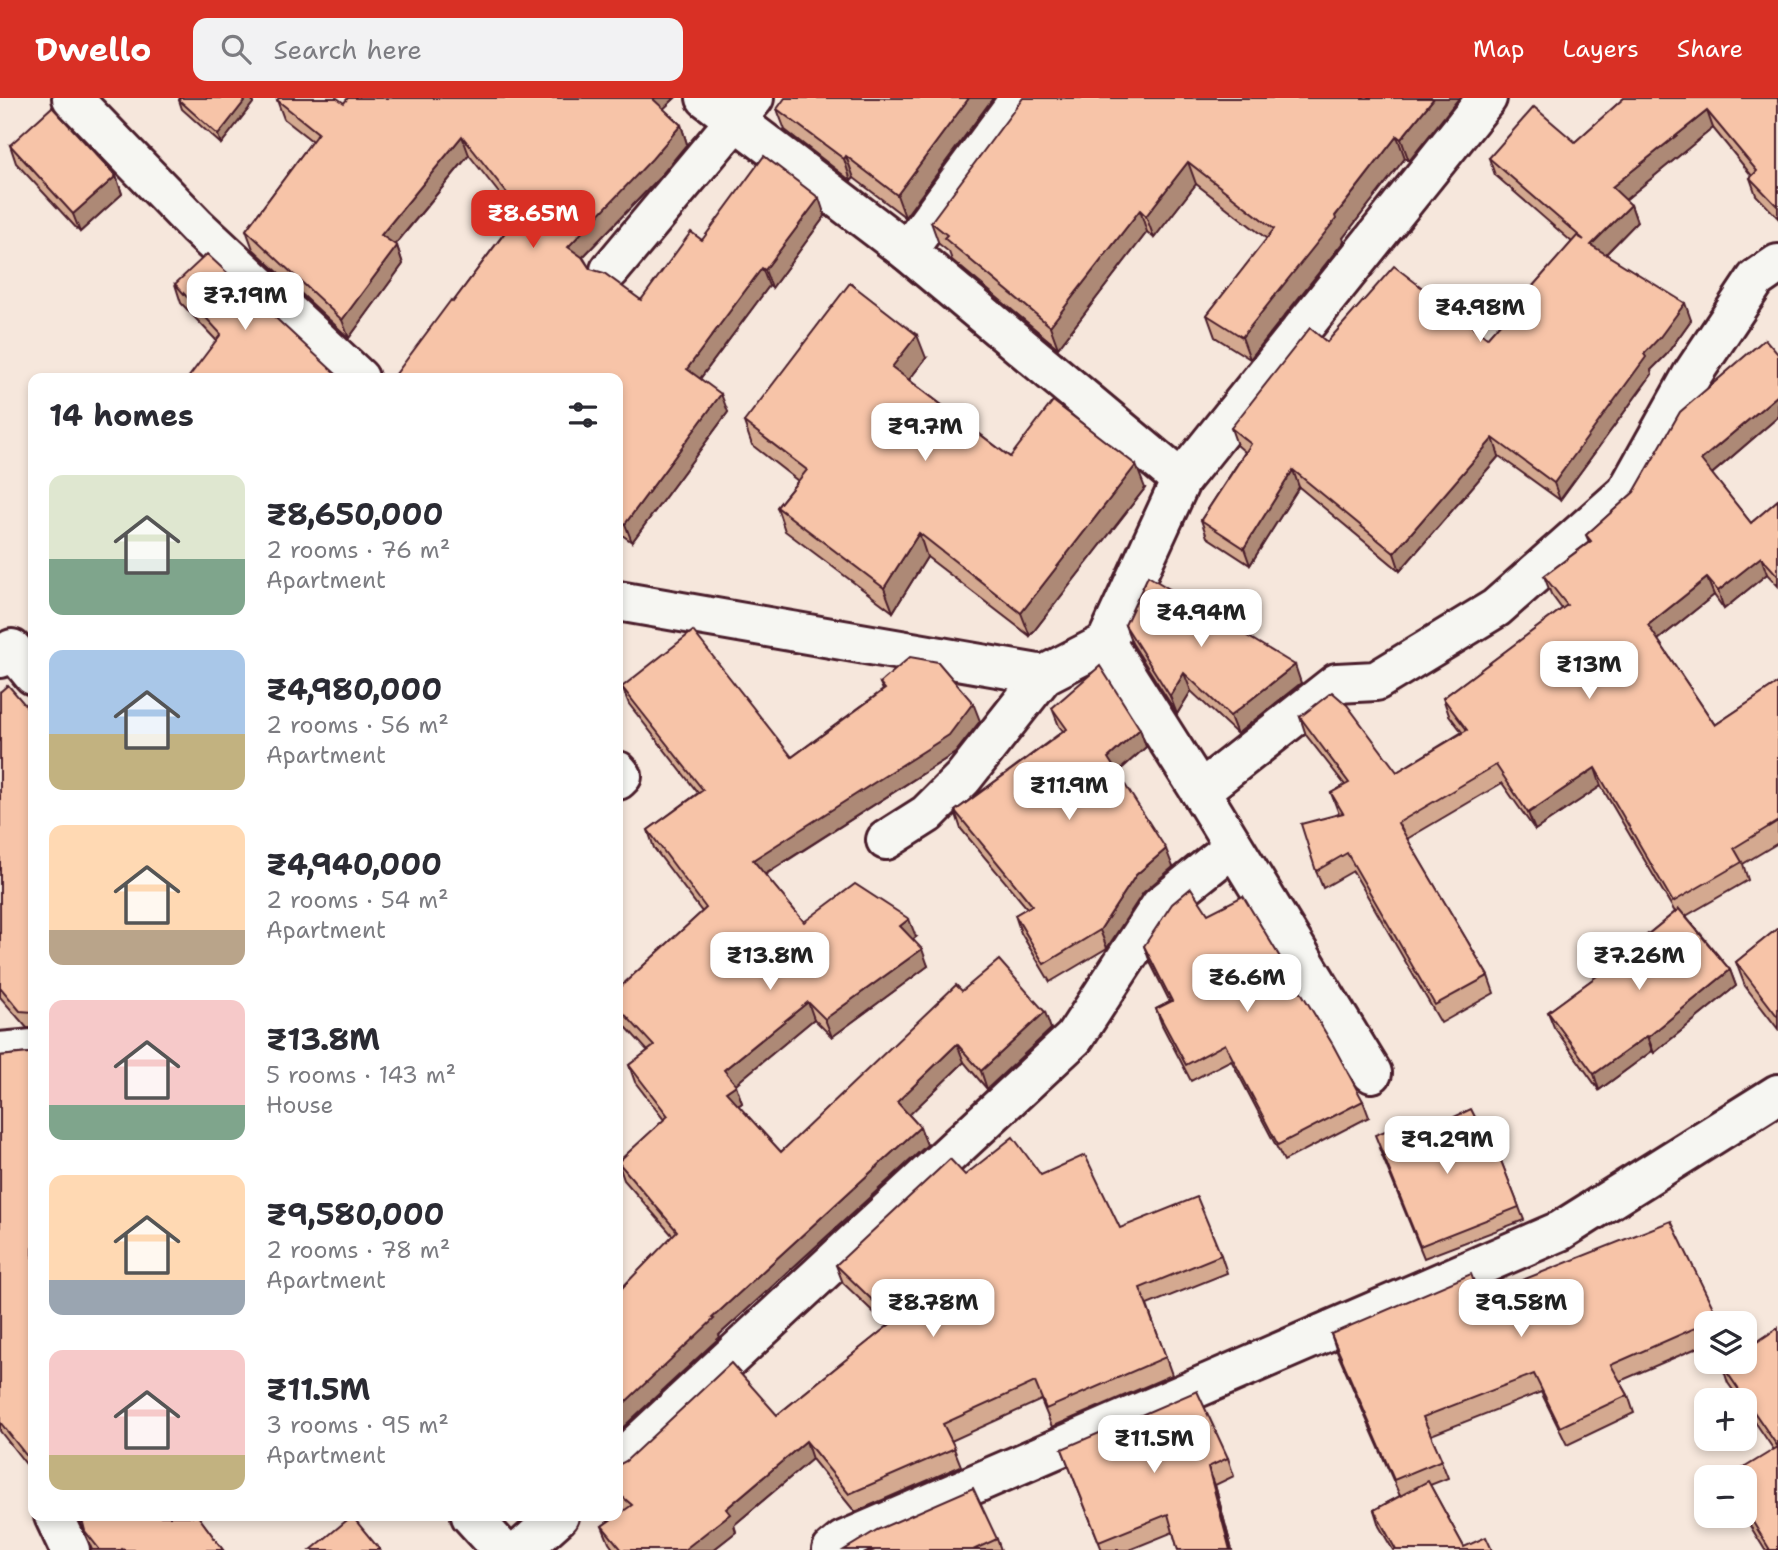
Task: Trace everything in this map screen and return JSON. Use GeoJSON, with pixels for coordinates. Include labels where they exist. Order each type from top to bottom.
{"type":"FeatureCollection","features":[{"type":"Feature","properties":{"kind":"street"},"geometry":{"type":"LineString","coordinates":[[72,98],[197,227],[354,373]]}},
{"type":"Feature","properties":{"kind":"street"},"geometry":{"type":"LineString","coordinates":[[706,98],[744,110],[907,251],[1181,480]]}},
{"type":"Feature","properties":{"kind":"street"},"geometry":{"type":"LineString","coordinates":[[907,251],[1020,98]]}},
{"type":"Feature","properties":{"kind":"street"},"geometry":{"type":"LineString","coordinates":[[886,840],[927,814],[963,778],[1044,675],[1106,643],[1181,480],[1487,98]]}},
{"type":"Feature","properties":{"kind":"street"},"geometry":{"type":"LineString","coordinates":[[610,270],[744,110]]}},
{"type":"Feature","properties":{"kind":"street"},"geometry":{"type":"LineString","coordinates":[[1200,791],[1337,683],[1377,681],[1496,608],[1626,493],[1692,375],[1756,279],[1778,264]]}},
{"type":"Feature","properties":{"kind":"street"},"geometry":{"type":"LineString","coordinates":[[623,602],[1044,675]]}},
{"type":"Feature","properties":{"kind":"street"},"geometry":{"type":"LineString","coordinates":[[1106,643],[1372,1073]]}},
{"type":"Feature","properties":{"kind":"street"},"geometry":{"type":"LineString","coordinates":[[0,658],[12,649],[28,669]]}},
{"type":"Feature","properties":{"kind":"street"},"geometry":{"type":"LineString","coordinates":[[623,1457],[1074,1038],[1161,905],[1233,847]]}},
{"type":"Feature","properties":{"kind":"street"},"geometry":{"type":"LineString","coordinates":[[0,1052],[28,1049]]}},
{"type":"Feature","properties":{"kind":"street"},"geometry":{"type":"LineString","coordinates":[[832,1550],[856,1535],[1560,1231],[1778,1094]]}},
{"type":"Feature","properties":{"kind":"street"},"geometry":{"type":"LineString","coordinates":[[56,1521],[70,1550]]}},
{"type":"Feature","properties":{"kind":"street"},"geometry":{"type":"LineString","coordinates":[[476,1521],[502,1550]]}},
{"type":"Feature","properties":{"kind":"street"},"geometry":{"type":"LineString","coordinates":[[521,1550],[553,1521]]}},
{"type":"Feature","properties":{"kind":"building"},"geometry":{"type":"Polygon","coordinates":[[[247,98],[218,135],[179,100],[247,98]]]}},
{"type":"Feature","properties":{"kind":"building"},"geometry":{"type":"Polygon","coordinates":[[[337,98],[344,103],[348,98],[652,98],[681,125],[568,247],[582,257],[590,269],[604,273],[641,300],[691,232],[702,240],[764,156],[819,198],[765,270],[762,268],[687,369],[721,394],[625,524],[623,373],[397,373],[521,211],[462,136],[381,235],[397,246],[342,320],[246,230],[318,133],[277,100],[337,98]]]}},
{"type":"Feature","properties":{"kind":"building"},"geometry":{"type":"Polygon","coordinates":[[[785,98],[969,98],[897,195],[777,109],[785,98]]]}},
{"type":"Feature","properties":{"kind":"building"},"geometry":{"type":"Polygon","coordinates":[[[1023,98],[1434,98],[1401,139],[1397,136],[1335,216],[1336,219],[1242,337],[1207,315],[1274,229],[1188,162],[1146,216],[1140,210],[1050,326],[944,238],[947,235],[931,222],[1023,98]]]}},
{"type":"Feature","properties":{"kind":"building"},"geometry":{"type":"Polygon","coordinates":[[[1624,98],[1778,98],[1778,207],[1750,178],[1757,171],[1707,111],[1612,187],[1631,205],[1591,245],[1685,303],[1644,354],[1646,357],[1554,483],[1493,438],[1394,553],[1293,470],[1244,548],[1201,520],[1251,444],[1231,428],[1310,328],[1327,342],[1394,266],[1487,338],[1577,236],[1584,240],[1489,158],[1534,107],[1575,142],[1624,98]]]}},
{"type":"Feature","properties":{"kind":"building"},"geometry":{"type":"Polygon","coordinates":[[[52,107],[116,176],[73,214],[10,145],[52,107]]]}},
{"type":"Feature","properties":{"kind":"building"},"geometry":{"type":"Polygon","coordinates":[[[207,254],[335,373],[192,373],[221,334],[175,284],[207,254]]]}},
{"type":"Feature","properties":{"kind":"building"},"geometry":{"type":"Polygon","coordinates":[[[850,283],[917,335],[892,367],[1010,457],[1053,401],[1136,465],[1021,613],[919,533],[884,588],[777,507],[807,470],[744,422],[850,283]]]}},
{"type":"Feature","properties":{"kind":"building"},"geometry":{"type":"Polygon","coordinates":[[[1765,339],[1778,354],[1778,395],[1701,460],[1751,523],[1778,500],[1778,576],[1761,557],[1718,591],[1707,578],[1648,625],[1715,725],[1778,683],[1778,821],[1734,848],[1742,862],[1673,902],[1595,768],[1528,813],[1496,765],[1398,823],[1488,976],[1435,1005],[1347,853],[1316,871],[1301,824],[1343,813],[1331,793],[1349,783],[1300,717],[1332,692],[1347,705],[1397,772],[1467,730],[1443,698],[1567,605],[1544,576],[1591,541],[1586,535],[1634,492],[1680,412],[1765,339]]]}},
{"type":"Feature","properties":{"kind":"building"},"geometry":{"type":"Polygon","coordinates":[[[1148,576],[1295,665],[1230,716],[1184,673],[1170,696],[1125,625],[1148,576]]]}},
{"type":"Feature","properties":{"kind":"building"},"geometry":{"type":"Polygon","coordinates":[[[693,631],[792,757],[885,689],[880,683],[910,657],[938,662],[973,703],[949,735],[753,860],[804,922],[855,884],[909,919],[900,926],[922,949],[825,1019],[808,1002],[724,1070],[736,1085],[726,1092],[781,1152],[956,985],[962,991],[999,960],[1045,1012],[981,1071],[957,1044],[897,1102],[920,1127],[712,1318],[714,1319],[623,1404],[623,1287],[677,1231],[623,1168],[623,1157],[668,1116],[629,1065],[654,1046],[623,1012],[623,984],[706,908],[648,830],[703,790],[623,686],[693,631]]]}},
{"type":"Feature","properties":{"kind":"building"},"geometry":{"type":"Polygon","coordinates":[[[1100,666],[1140,729],[1108,758],[1166,849],[1136,875],[1100,930],[1044,964],[1015,915],[1032,905],[955,811],[1067,729],[1052,708],[1100,666]]]}},
{"type":"Feature","properties":{"kind":"building"},"geometry":{"type":"Polygon","coordinates":[[[8,685],[28,708],[28,1012],[20,1011],[0,987],[0,692],[8,685]]]}},
{"type":"Feature","properties":{"kind":"building"},"geometry":{"type":"Polygon","coordinates":[[[1191,888],[1208,914],[1243,896],[1333,1045],[1363,1101],[1278,1145],[1225,1044],[1186,1065],[1156,1009],[1172,1001],[1144,946],[1172,904],[1191,888]]]}},
{"type":"Feature","properties":{"kind":"building"},"geometry":{"type":"Polygon","coordinates":[[[1679,909],[1730,970],[1648,1037],[1594,1074],[1548,1012],[1679,909]]]}},
{"type":"Feature","properties":{"kind":"building"},"geometry":{"type":"Polygon","coordinates":[[[1778,928],[1778,1017],[1736,962],[1778,928]]]}},
{"type":"Feature","properties":{"kind":"building"},"geometry":{"type":"Polygon","coordinates":[[[28,1053],[28,1458],[0,1422],[0,1056],[28,1053]]]}},
{"type":"Feature","properties":{"kind":"building"},"geometry":{"type":"Polygon","coordinates":[[[1471,1109],[1489,1145],[1494,1143],[1519,1207],[1420,1246],[1375,1135],[1410,1121],[1416,1135],[1471,1109]]]}},
{"type":"Feature","properties":{"kind":"building"},"geometry":{"type":"Polygon","coordinates":[[[1013,1137],[1041,1175],[1085,1155],[1120,1228],[1197,1197],[1221,1255],[1140,1288],[1166,1357],[1046,1409],[1035,1382],[943,1424],[955,1448],[849,1494],[806,1441],[726,1509],[730,1514],[684,1550],[622,1550],[602,1526],[609,1521],[623,1521],[623,1511],[632,1505],[623,1497],[623,1462],[731,1363],[777,1415],[894,1321],[836,1265],[950,1159],[965,1175],[1013,1137]]]}},
{"type":"Feature","properties":{"kind":"building"},"geometry":{"type":"Polygon","coordinates":[[[1671,1221],[1715,1311],[1694,1311],[1694,1329],[1611,1365],[1628,1395],[1560,1427],[1534,1374],[1423,1417],[1442,1460],[1394,1480],[1331,1334],[1471,1274],[1480,1297],[1671,1221]]]}},
{"type":"Feature","properties":{"kind":"building"},"geometry":{"type":"Polygon","coordinates":[[[1778,1328],[1778,1447],[1757,1416],[1757,1388],[1738,1388],[1728,1374],[1757,1374],[1757,1342],[1778,1328]]]}},
{"type":"Feature","properties":{"kind":"building"},"geometry":{"type":"Polygon","coordinates":[[[1197,1391],[1228,1458],[1208,1467],[1230,1550],[1178,1550],[1168,1514],[1099,1542],[1062,1449],[1197,1391]]]}},
{"type":"Feature","properties":{"kind":"building"},"geometry":{"type":"Polygon","coordinates":[[[1778,1447],[1778,1550],[1770,1550],[1757,1528],[1757,1465],[1749,1465],[1778,1447]]]}},
{"type":"Feature","properties":{"kind":"building"},"geometry":{"type":"Polygon","coordinates":[[[1428,1481],[1464,1547],[1486,1537],[1492,1550],[1396,1550],[1374,1510],[1428,1481]]]}},
{"type":"Feature","properties":{"kind":"building"},"geometry":{"type":"Polygon","coordinates":[[[973,1488],[997,1539],[973,1550],[844,1550],[877,1530],[973,1488]]]}},
{"type":"Feature","properties":{"kind":"building"},"geometry":{"type":"Polygon","coordinates":[[[82,1521],[202,1521],[223,1550],[100,1550],[85,1531],[82,1521]]]}},
{"type":"Feature","properties":{"kind":"building"},"geometry":{"type":"Polygon","coordinates":[[[346,1521],[356,1521],[380,1550],[311,1550],[346,1521]]]}}]}
